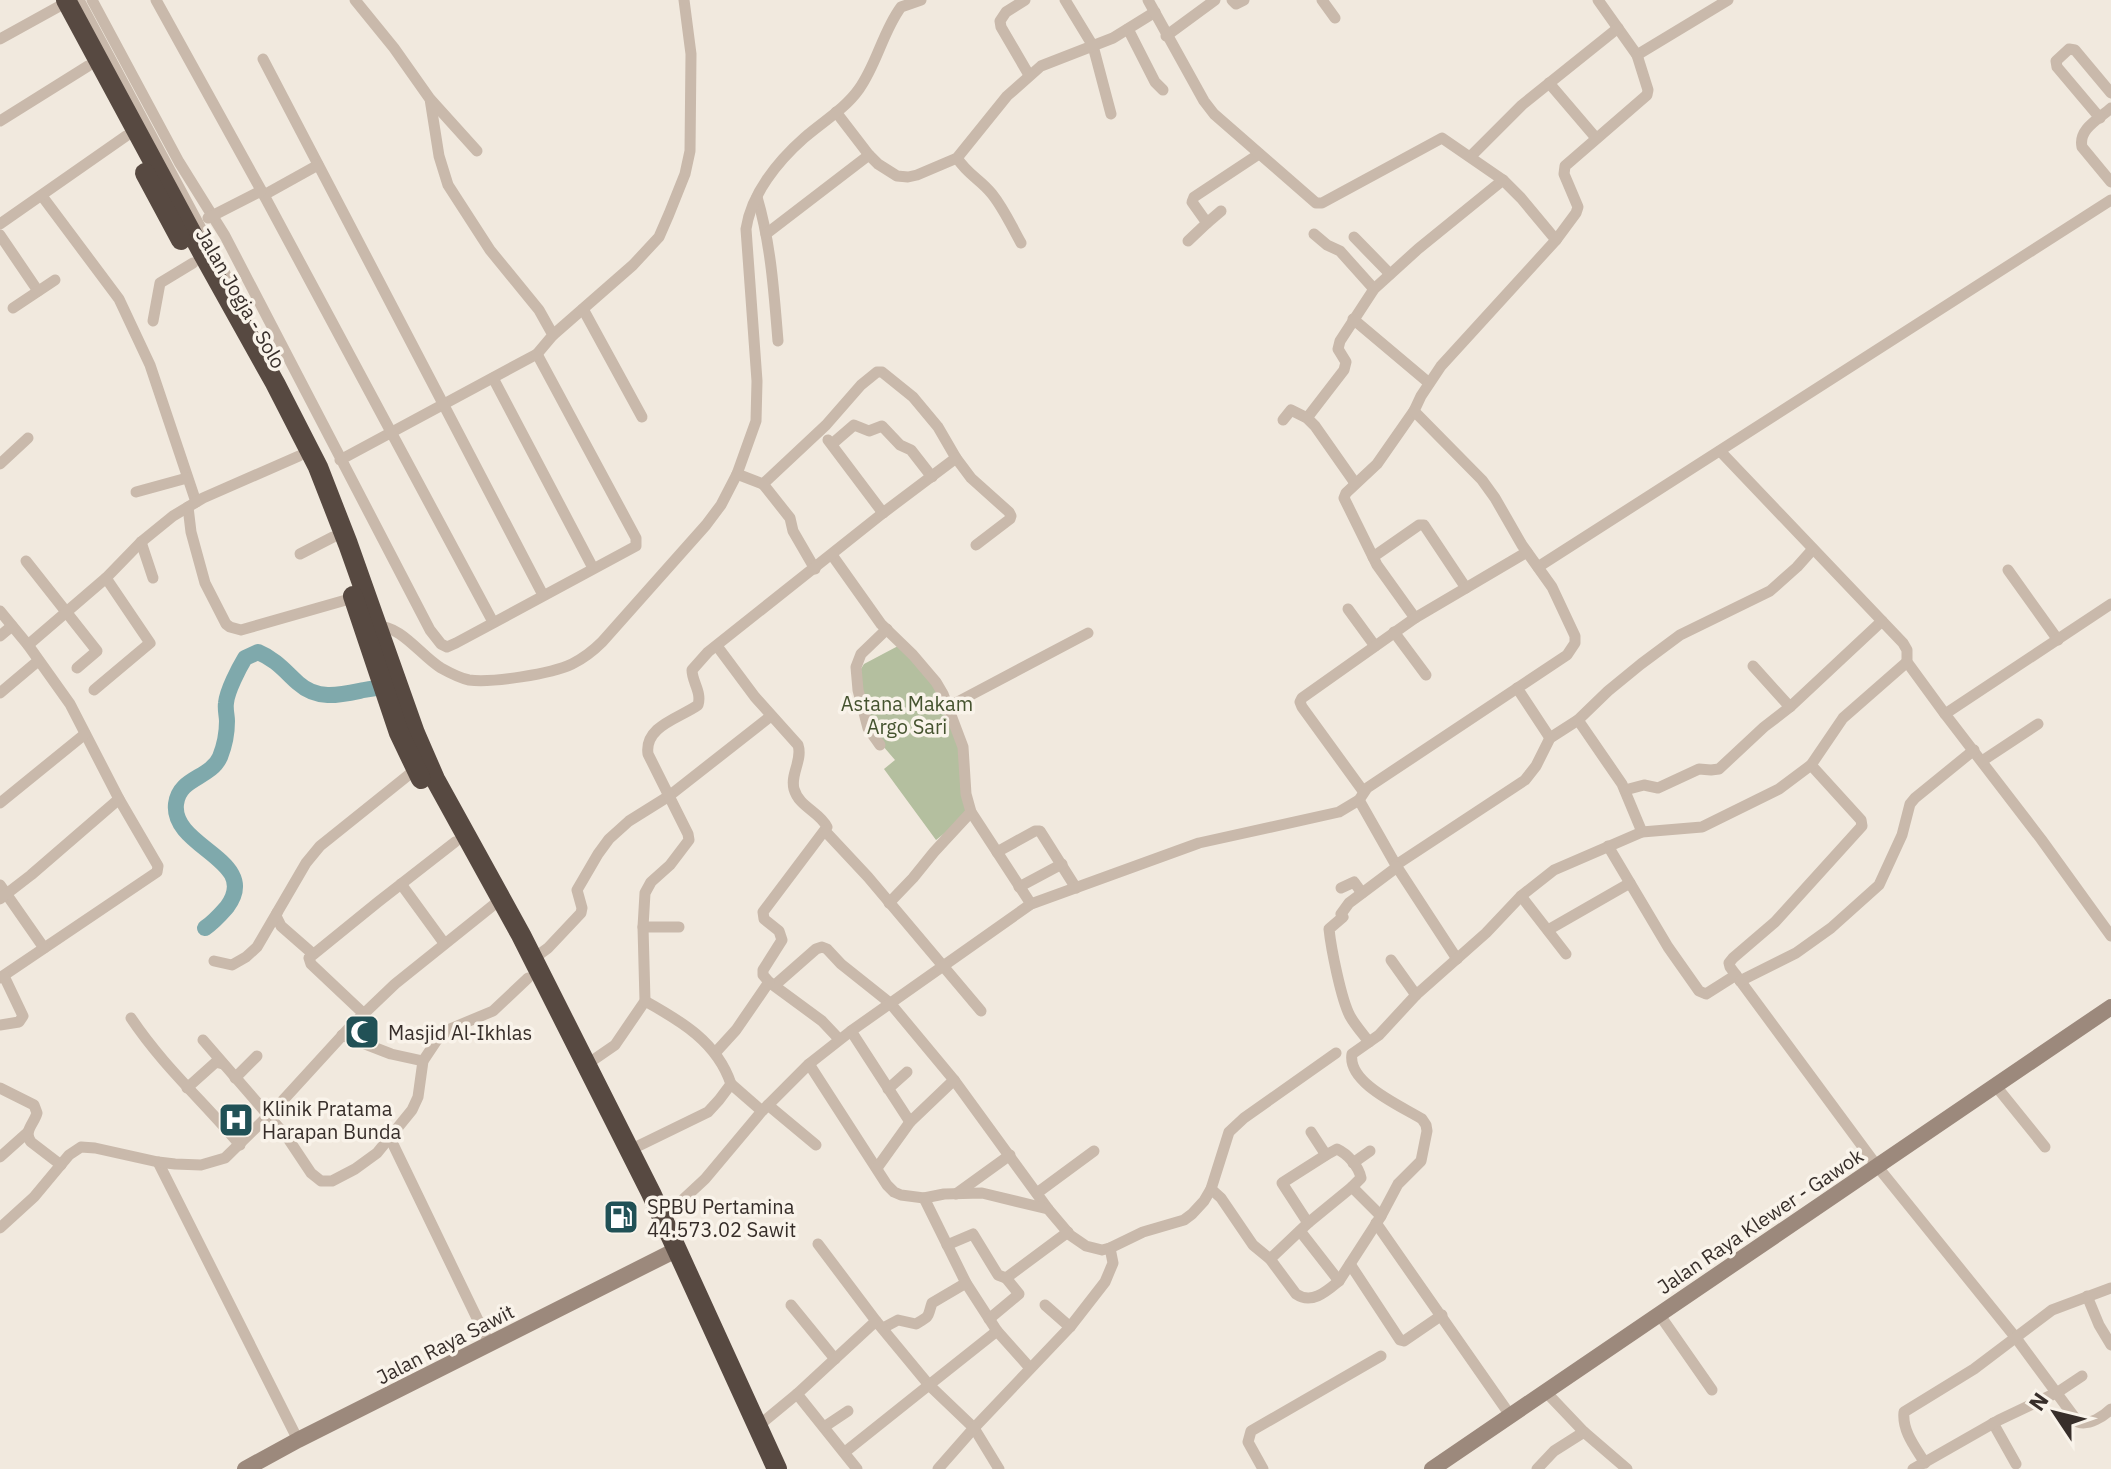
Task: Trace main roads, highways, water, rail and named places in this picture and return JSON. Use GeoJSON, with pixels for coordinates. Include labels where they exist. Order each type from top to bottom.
{"type":"FeatureCollection","features":[{"type":"Feature","properties":{"kind":"highway","name":"Jalan Jogja - Solo"},"geometry":{"type":"LineString","coordinates":[[65,2],[88,66],[126,136],[189,229],[193,263],[265,389],[299,456],[333,537],[353,598],[371,628]]}},
{"type":"Feature","properties":{"kind":"highway","name":"Jalan Jogja - Solo"},"geometry":{"type":"LineString","coordinates":[[65,2],[299,430],[323,480],[371,628]]}},
{"type":"Feature","properties":{"kind":"highway"},"geometry":{"type":"LineString","coordinates":[[371,628],[399,733],[455,842],[495,903]]}},
{"type":"Feature","properties":{"kind":"highway"},"geometry":{"type":"LineString","coordinates":[[371,628],[435,779],[495,903],[630,1150],[662,1219],[670,1253],[762,1469]]}},
{"type":"Feature","properties":{"kind":"highway"},"geometry":{"type":"LineString","coordinates":[[531,969],[635,1189],[777,1469]]}},
{"type":"Feature","properties":{"kind":"main road","name":"Jalan Raya Klewer - Gawok"},"geometry":{"type":"LineString","coordinates":[[1432,1469],[1450,1464],[1510,1415],[2111,1007]]}},
{"type":"Feature","properties":{"kind":"main road","name":"Jalan Raya Sawit"},"geometry":{"type":"LineString","coordinates":[[245,1469],[670,1253]]}},
{"type":"Feature","properties":{"kind":"waterway"},"geometry":{"type":"LineString","coordinates":[[205,928],[227,907],[235,891],[233,877],[225,865],[187,832],[178,819],[176,804],[183,788],[209,770],[220,757],[226,730],[227,698],[245,658],[258,652],[279,665],[306,689],[321,694],[338,695],[395,686]]}},
{"type":"Feature","properties":{"kind":"place","name":"Masjid Al-Ikhlas"},"geometry":{"type":"Point","coordinates":[362,1032]}},
{"type":"Feature","properties":{"kind":"place","name":"Klinik Pratama Harapan Bunda"},"geometry":{"type":"Point","coordinates":[236,1120]}},
{"type":"Feature","properties":{"kind":"place","name":"SPBU Pertamina 44.573.02 Sawit"},"geometry":{"type":"Point","coordinates":[621,1217]}},
{"type":"Feature","properties":{"kind":"park label","name":"Astana Makam Argo Sari"},"geometry":{"type":"Point","coordinates":[907,714]}}]}
